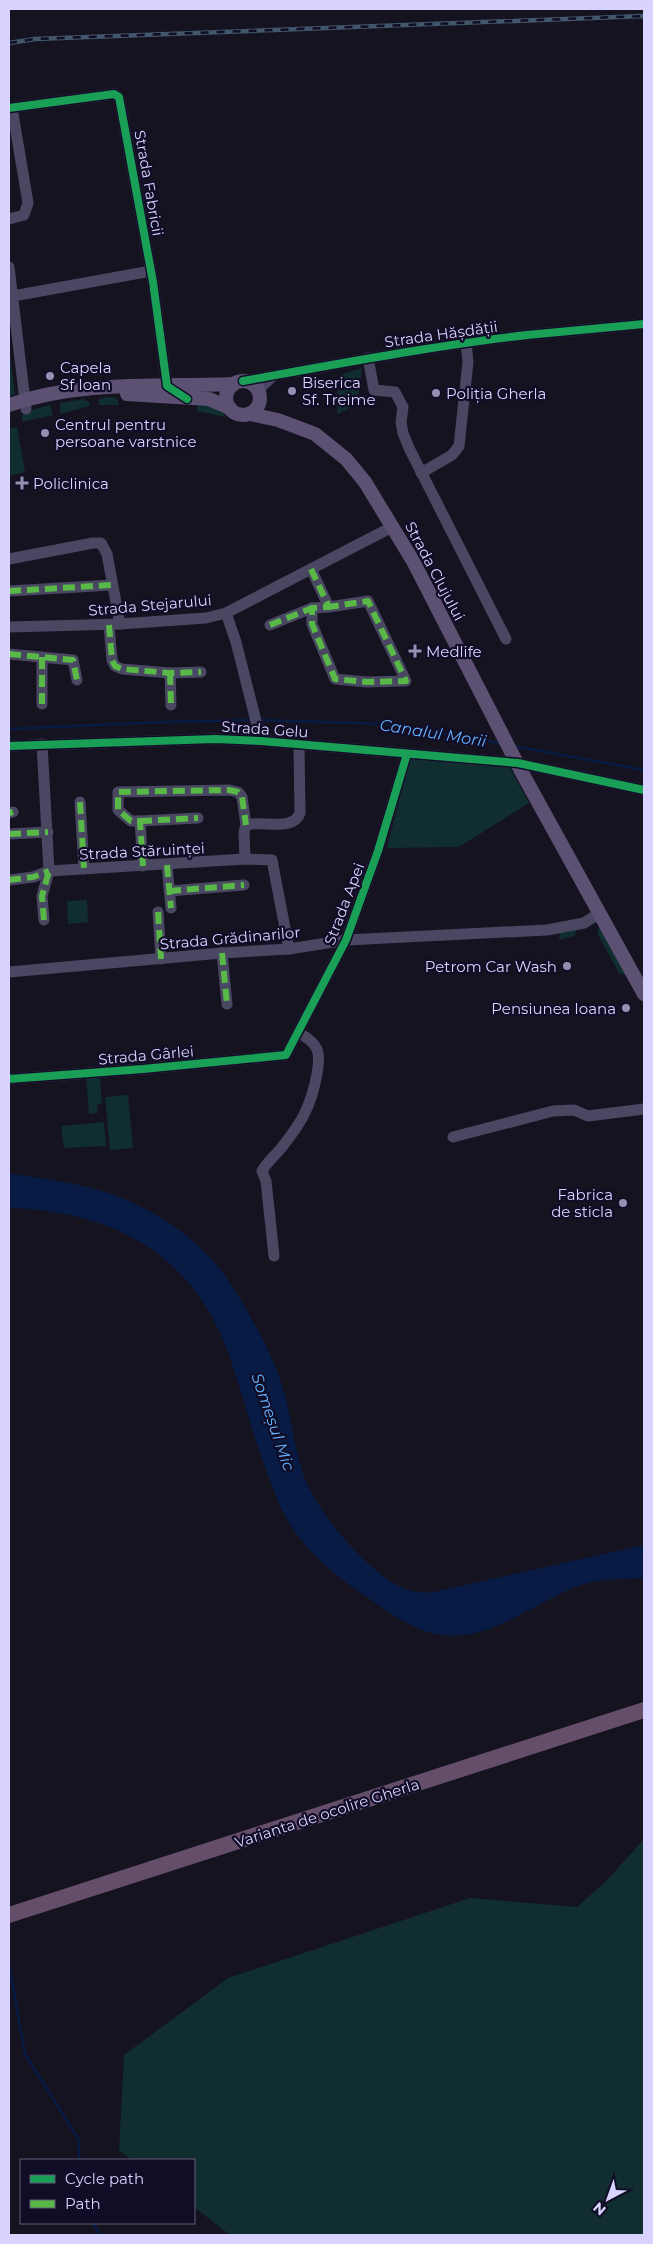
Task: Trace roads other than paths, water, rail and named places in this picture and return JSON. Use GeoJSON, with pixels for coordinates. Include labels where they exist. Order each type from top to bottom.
{"type":"FeatureCollection","features":[{"type":"Feature","properties":{"kind":"highway","name":"Varianta de ocolire Gherla"},"geometry":{"type":"LineString","coordinates":[[10,1914],[644,1710]]}},
{"type":"Feature","properties":{"kind":"main road"},"geometry":{"type":"LineString","coordinates":[[230,408],[227,395],[239,383]]}},
{"type":"Feature","properties":{"kind":"main road","name":"Strada Clujului"},"geometry":{"type":"LineString","coordinates":[[146,391],[167,386],[252,384],[259,395],[296,426]]}},
{"type":"Feature","properties":{"kind":"main road"},"geometry":{"type":"LineString","coordinates":[[9,405],[25,404],[102,387],[146,391]]}},
{"type":"Feature","properties":{"kind":"main road","name":"Strada Clujului"},"geometry":{"type":"LineString","coordinates":[[146,391],[187,399],[209,399],[230,408],[237,414],[250,414],[296,426],[315,434],[346,459],[365,482],[392,527],[644,994]]}},
{"type":"Feature","properties":{"kind":"main road"},"geometry":{"type":"LineString","coordinates":[[250,414],[257,408],[259,395]]}},
{"type":"Feature","properties":{"kind":"main road"},"geometry":{"type":"LineString","coordinates":[[9,414],[25,404]]}},
{"type":"Feature","properties":{"kind":"street","name":"Strada Fabricii"},"geometry":{"type":"LineString","coordinates":[[10,108],[118,95],[151,271],[167,386]]}},
{"type":"Feature","properties":{"kind":"street"},"geometry":{"type":"LineString","coordinates":[[9,219],[24,215],[28,203],[10,108]]}},
{"type":"Feature","properties":{"kind":"street"},"geometry":{"type":"LineString","coordinates":[[9,267],[25,404]]}},
{"type":"Feature","properties":{"kind":"street"},"geometry":{"type":"LineString","coordinates":[[13,296],[151,271]]}},
{"type":"Feature","properties":{"kind":"street","name":"Strada Hășdății"},"geometry":{"type":"LineString","coordinates":[[239,383],[368,358],[466,343],[644,324]]}},
{"type":"Feature","properties":{"kind":"street"},"geometry":{"type":"LineString","coordinates":[[421,473],[452,455],[459,446],[468,362],[466,343]]}},
{"type":"Feature","properties":{"kind":"street"},"geometry":{"type":"LineString","coordinates":[[368,358],[374,390],[395,392],[403,407],[401,422],[403,433],[421,473],[506,639]]}},
{"type":"Feature","properties":{"kind":"street"},"geometry":{"type":"LineString","coordinates":[[259,395],[273,376]]}},
{"type":"Feature","properties":{"kind":"street"},"geometry":{"type":"LineString","coordinates":[[167,386],[187,399]]}},
{"type":"Feature","properties":{"kind":"street","name":"Strada Stejarului"},"geometry":{"type":"LineString","coordinates":[[9,627],[115,625],[206,618],[226,613],[392,527]]}},
{"type":"Feature","properties":{"kind":"street"},"geometry":{"type":"LineString","coordinates":[[9,559],[101,543],[107,554],[112,586],[115,625],[112,660],[115,666],[122,669],[170,673],[202,672]]}},
{"type":"Feature","properties":{"kind":"street"},"geometry":{"type":"LineString","coordinates":[[311,569],[329,607]]}},
{"type":"Feature","properties":{"kind":"street"},"geometry":{"type":"LineString","coordinates":[[9,591],[112,586]]}},
{"type":"Feature","properties":{"kind":"street"},"geometry":{"type":"LineString","coordinates":[[270,625],[312,608],[368,601],[406,682],[367,682],[335,679],[312,624],[312,608]]}},
{"type":"Feature","properties":{"kind":"street"},"geometry":{"type":"LineString","coordinates":[[226,613],[236,642],[261,741]]}},
{"type":"Feature","properties":{"kind":"street"},"geometry":{"type":"LineString","coordinates":[[9,654],[73,660],[77,680]]}},
{"type":"Feature","properties":{"kind":"street"},"geometry":{"type":"LineString","coordinates":[[42,657],[42,704]]}},
{"type":"Feature","properties":{"kind":"street"},"geometry":{"type":"LineString","coordinates":[[170,673],[171,704]]}},
{"type":"Feature","properties":{"kind":"street","name":"Strada Gelu"},"geometry":{"type":"LineString","coordinates":[[9,746],[205,740],[261,741],[406,754],[515,758],[644,790]]}},
{"type":"Feature","properties":{"kind":"street"},"geometry":{"type":"LineString","coordinates":[[42,744],[49,871],[42,896],[44,920]]}},
{"type":"Feature","properties":{"kind":"street"},"geometry":{"type":"LineString","coordinates":[[246,825],[253,823],[291,824],[298,820],[300,812],[299,745]]}},
{"type":"Feature","properties":{"kind":"street","name":"Strada Apei"},"geometry":{"type":"LineString","coordinates":[[286,1055],[346,940],[378,850],[406,754]]}},
{"type":"Feature","properties":{"kind":"street"},"geometry":{"type":"LineString","coordinates":[[198,818],[131,821],[118,810],[118,792],[230,790],[238,792],[242,796],[246,825],[244,832],[245,859]]}},
{"type":"Feature","properties":{"kind":"street"},"geometry":{"type":"LineString","coordinates":[[80,802],[84,870]]}},
{"type":"Feature","properties":{"kind":"street"},"geometry":{"type":"LineString","coordinates":[[140,821],[142,866]]}},
{"type":"Feature","properties":{"kind":"street"},"geometry":{"type":"LineString","coordinates":[[9,834],[48,832]]}},
{"type":"Feature","properties":{"kind":"street","name":"Strada Stăruinței"},"geometry":{"type":"LineString","coordinates":[[9,880],[33,877],[49,871],[245,859],[272,860],[275,864],[289,949]]}},
{"type":"Feature","properties":{"kind":"street"},"geometry":{"type":"LineString","coordinates":[[167,865],[171,908]]}},
{"type":"Feature","properties":{"kind":"street"},"geometry":{"type":"LineString","coordinates":[[169,890],[244,885]]}},
{"type":"Feature","properties":{"kind":"street"},"geometry":{"type":"LineString","coordinates":[[158,912],[161,959]]}},
{"type":"Feature","properties":{"kind":"street","name":"Strada Grădinarilor"},"geometry":{"type":"LineString","coordinates":[[9,972],[289,949],[346,940],[547,930],[584,923],[600,913]]}},
{"type":"Feature","properties":{"kind":"street"},"geometry":{"type":"LineString","coordinates":[[222,953],[227,1004]]}},
{"type":"Feature","properties":{"kind":"street"},"geometry":{"type":"LineString","coordinates":[[274,1256],[266,1181],[262,1172],[297,1128],[312,1100],[319,1064],[318,1050],[313,1041],[299,1033]]}},
{"type":"Feature","properties":{"kind":"street","name":"Strada Gârlei"},"geometry":{"type":"LineString","coordinates":[[9,1079],[143,1069],[286,1055]]}},
{"type":"Feature","properties":{"kind":"street"},"geometry":{"type":"LineString","coordinates":[[453,1137],[553,1111],[574,1110],[588,1116],[644,1109]]}},
{"type":"Feature","properties":{"kind":"water","name":"Someșul Mic"},"geometry":{"type":"Polygon","coordinates":[[[9,1173],[74,1184],[120,1197],[155,1214],[202,1249],[215,1263],[243,1303],[270,1354],[284,1393],[303,1474],[320,1507],[348,1543],[380,1573],[396,1584],[414,1592],[434,1592],[644,1545],[644,1578],[584,1584],[560,1594],[511,1620],[476,1633],[459,1636],[431,1633],[391,1614],[331,1571],[311,1552],[294,1531],[282,1510],[266,1469],[233,1367],[218,1329],[200,1297],[177,1270],[150,1248],[120,1231],[86,1219],[49,1211],[9,1208],[9,1173]]]}},
{"type":"Feature","properties":{"kind":"waterway","name":"Canalul Morii"},"geometry":{"type":"LineString","coordinates":[[9,729],[252,720]]}},
{"type":"Feature","properties":{"kind":"waterway","name":"Canalul Morii"},"geometry":{"type":"LineString","coordinates":[[260,720],[389,724],[503,744]]}},
{"type":"Feature","properties":{"kind":"waterway","name":"Canalul Morii"},"geometry":{"type":"LineString","coordinates":[[513,746],[644,770]]}},
{"type":"Feature","properties":{"kind":"waterway"},"geometry":{"type":"LineString","coordinates":[[9,1964],[25,2054],[79,2140],[79,2159]]}},
{"type":"Feature","properties":{"kind":"waterway"},"geometry":{"type":"LineString","coordinates":[[94,2224],[100,2235]]}},
{"type":"Feature","properties":{"kind":"railway"},"geometry":{"type":"LineString","coordinates":[[9,43],[35,39],[644,16]]}},
{"type":"Feature","properties":{"kind":"place","name":"Capela Sf Ioan"},"geometry":{"type":"Point","coordinates":[50,376]}},
{"type":"Feature","properties":{"kind":"place","name":"Biserica Sf. Treime"},"geometry":{"type":"Point","coordinates":[292,391]}},
{"type":"Feature","properties":{"kind":"place","name":"Poliția Gherla"},"geometry":{"type":"Point","coordinates":[436,393]}},
{"type":"Feature","properties":{"kind":"place","name":"Centrul pentru persoane varstnice"},"geometry":{"type":"Point","coordinates":[45,433]}},
{"type":"Feature","properties":{"kind":"place","name":"Policlinica"},"geometry":{"type":"Point","coordinates":[22,483]}},
{"type":"Feature","properties":{"kind":"place","name":"Medlife"},"geometry":{"type":"Point","coordinates":[415,651]}},
{"type":"Feature","properties":{"kind":"place","name":"Petrom Car Wash"},"geometry":{"type":"Point","coordinates":[567,966]}},
{"type":"Feature","properties":{"kind":"place","name":"Pensiunea Ioana"},"geometry":{"type":"Point","coordinates":[626,1008]}},
{"type":"Feature","properties":{"kind":"place","name":"Fabrica de sticla"},"geometry":{"type":"Point","coordinates":[623,1203]}}]}
